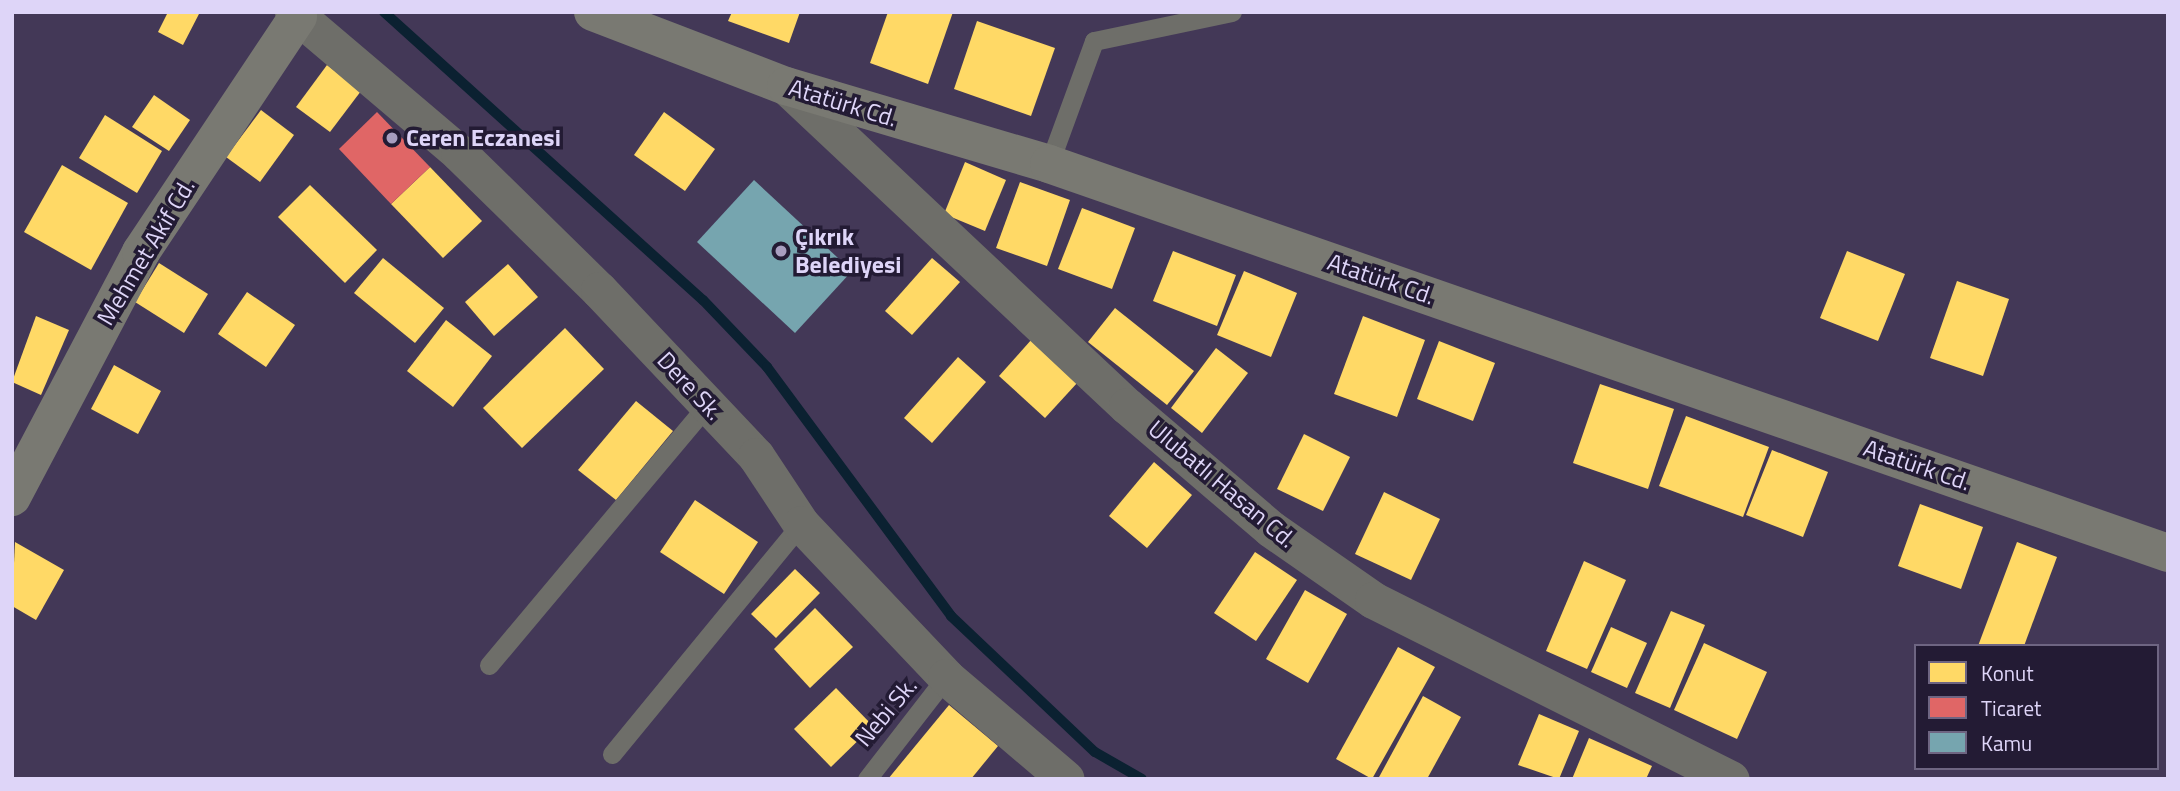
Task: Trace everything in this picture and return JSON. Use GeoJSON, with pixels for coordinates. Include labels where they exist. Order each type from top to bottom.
{"type":"FeatureCollection","features":[{"type":"Feature","properties":{"kind":"street","name":"Atatürk Cd."},"geometry":{"type":"LineString","coordinates":[[593,12],[786,86],[1049,164],[2168,552]]}},
{"type":"Feature","properties":{"kind":"street","name":"Dere Sk."},"geometry":{"type":"LineString","coordinates":[[297,14],[459,153],[756,456],[801,524],[946,677],[1066,779]]}},
{"type":"Feature","properties":{"kind":"street","name":"Mehmet Akif Cd."},"geometry":{"type":"LineString","coordinates":[[12,497],[141,252],[297,14]]}},
{"type":"Feature","properties":{"kind":"street","name":"Ulubatlı Hasan Cd."},"geometry":{"type":"LineString","coordinates":[[786,86],[1117,397],[1271,529],[1373,600],[1731,779]]}},
{"type":"Feature","properties":{"kind":"lane"},"geometry":{"type":"LineString","coordinates":[[1049,164],[1094,41],[1233,12]]}},
{"type":"Feature","properties":{"kind":"lane"},"geometry":{"type":"LineString","coordinates":[[489,665],[707,405]]}},
{"type":"Feature","properties":{"kind":"lane"},"geometry":{"type":"LineString","coordinates":[[612,754],[801,524]]}},
{"type":"Feature","properties":{"kind":"lane","name":"Nebi Sk."},"geometry":{"type":"LineString","coordinates":[[867,779],[946,677]]}},
{"type":"Feature","properties":{"kind":"building: Konut"},"geometry":{"type":"Polygon","coordinates":[[[168,12],[200,12],[183,45],[158,32],[168,12]]]}},
{"type":"Feature","properties":{"kind":"building: Konut"},"geometry":{"type":"Polygon","coordinates":[[[732,12],[800,12],[789,43],[728,21],[732,12]]]}},
{"type":"Feature","properties":{"kind":"building: Konut"},"geometry":{"type":"Polygon","coordinates":[[[888,12],[953,12],[928,84],[870,63],[888,12]]]}},
{"type":"Feature","properties":{"kind":"building: Konut"},"geometry":{"type":"Polygon","coordinates":[[[977,21],[1055,48],[1031,116],[954,89],[977,21]]]}},
{"type":"Feature","properties":{"kind":"building: Konut"},"geometry":{"type":"Polygon","coordinates":[[[327,65],[361,91],[330,132],[296,107],[327,65]]]}},
{"type":"Feature","properties":{"kind":"building: Konut"},"geometry":{"type":"Polygon","coordinates":[[[154,95],[190,120],[169,151],[132,127],[154,95]]]}},
{"type":"Feature","properties":{"kind":"building: Konut"},"geometry":{"type":"Polygon","coordinates":[[[261,110],[294,135],[260,182],[226,157],[261,110]]]}},
{"type":"Feature","properties":{"kind":"building: Konut"},"geometry":{"type":"Polygon","coordinates":[[[664,112],[715,149],[685,191],[634,155],[664,112]]]}},
{"type":"Feature","properties":{"kind":"building: Konut"},"geometry":{"type":"Polygon","coordinates":[[[105,115],[162,151],[137,193],[79,158],[105,115]]]}},
{"type":"Feature","properties":{"kind":"building: Konut"},"geometry":{"type":"Polygon","coordinates":[[[965,162],[1006,180],[985,231],[944,214],[965,162]]]}},
{"type":"Feature","properties":{"kind":"building: Konut"},"geometry":{"type":"Polygon","coordinates":[[[62,165],[128,203],[91,270],[24,232],[62,165]]]}},
{"type":"Feature","properties":{"kind":"building: Konut"},"geometry":{"type":"Polygon","coordinates":[[[430,167],[482,221],[443,258],[391,204],[430,167]]]}},
{"type":"Feature","properties":{"kind":"building: Konut"},"geometry":{"type":"Polygon","coordinates":[[[1020,182],[1070,200],[1047,266],[996,248],[1020,182]]]}},
{"type":"Feature","properties":{"kind":"building: Konut"},"geometry":{"type":"Polygon","coordinates":[[[310,185],[377,250],[345,283],[278,217],[310,185]]]}},
{"type":"Feature","properties":{"kind":"building: Konut"},"geometry":{"type":"Polygon","coordinates":[[[1082,208],[1135,228],[1112,289],[1058,269],[1082,208]]]}},
{"type":"Feature","properties":{"kind":"building: Konut"},"geometry":{"type":"Polygon","coordinates":[[[1173,251],[1236,275],[1217,326],[1153,301],[1173,251]]]}},
{"type":"Feature","properties":{"kind":"building: Konut"},"geometry":{"type":"Polygon","coordinates":[[[1847,251],[1905,274],[1878,341],[1820,318],[1847,251]]]}},
{"type":"Feature","properties":{"kind":"building: Konut"},"geometry":{"type":"Polygon","coordinates":[[[383,258],[444,308],[415,343],[354,293],[383,258]]]}},
{"type":"Feature","properties":{"kind":"building: Konut"},"geometry":{"type":"Polygon","coordinates":[[[932,258],[960,282],[912,335],[885,311],[932,258]]]}},
{"type":"Feature","properties":{"kind":"building: Konut"},"geometry":{"type":"Polygon","coordinates":[[[159,263],[208,294],[184,333],[135,302],[159,263]]]}},
{"type":"Feature","properties":{"kind":"building: Konut"},"geometry":{"type":"Polygon","coordinates":[[[508,264],[538,297],[494,336],[465,302],[508,264]]]}},
{"type":"Feature","properties":{"kind":"building: Konut"},"geometry":{"type":"Polygon","coordinates":[[[1244,271],[1297,293],[1271,357],[1217,335],[1244,271]]]}},
{"type":"Feature","properties":{"kind":"building: Konut"},"geometry":{"type":"Polygon","coordinates":[[[1957,281],[2009,299],[1983,376],[1930,358],[1957,281]]]}},
{"type":"Feature","properties":{"kind":"building: Konut"},"geometry":{"type":"Polygon","coordinates":[[[247,292],[295,325],[266,367],[218,334],[247,292]]]}},
{"type":"Feature","properties":{"kind":"building: Konut"},"geometry":{"type":"Polygon","coordinates":[[[1115,308],[1194,371],[1167,405],[1088,342],[1115,308]]]}},
{"type":"Feature","properties":{"kind":"building: Konut"},"geometry":{"type":"Polygon","coordinates":[[[36,316],[69,330],[41,395],[12,382],[36,316]]]}},
{"type":"Feature","properties":{"kind":"building: Konut"},"geometry":{"type":"Polygon","coordinates":[[[1363,316],[1425,340],[1397,417],[1334,394],[1363,316]]]}},
{"type":"Feature","properties":{"kind":"building: Konut"},"geometry":{"type":"Polygon","coordinates":[[[446,320],[492,356],[453,407],[407,371],[446,320]]]}},
{"type":"Feature","properties":{"kind":"building: Konut"},"geometry":{"type":"Polygon","coordinates":[[[565,328],[604,369],[522,448],[483,408],[565,328]]]}},
{"type":"Feature","properties":{"kind":"building: Konut"},"geometry":{"type":"Polygon","coordinates":[[[1032,339],[1078,382],[1045,418],[999,376],[1032,339]]]}},
{"type":"Feature","properties":{"kind":"building: Konut"},"geometry":{"type":"Polygon","coordinates":[[[1439,341],[1495,363],[1473,421],[1417,399],[1439,341]]]}},
{"type":"Feature","properties":{"kind":"building: Konut"},"geometry":{"type":"Polygon","coordinates":[[[1216,348],[1248,373],[1202,433],[1171,408],[1216,348]]]}},
{"type":"Feature","properties":{"kind":"building: Konut"},"geometry":{"type":"Polygon","coordinates":[[[958,357],[986,382],[932,443],[904,418],[958,357]]]}},
{"type":"Feature","properties":{"kind":"building: Konut"},"geometry":{"type":"Polygon","coordinates":[[[114,365],[161,391],[138,434],[91,409],[114,365]]]}},
{"type":"Feature","properties":{"kind":"building: Konut"},"geometry":{"type":"Polygon","coordinates":[[[1600,384],[1674,409],[1648,489],[1573,463],[1600,384]]]}},
{"type":"Feature","properties":{"kind":"building: Konut"},"geometry":{"type":"Polygon","coordinates":[[[636,401],[673,431],[616,500],[578,470],[636,401]]]}},
{"type":"Feature","properties":{"kind":"building: Konut"},"geometry":{"type":"Polygon","coordinates":[[[1686,416],[1769,447],[1743,517],[1659,486],[1686,416]]]}},
{"type":"Feature","properties":{"kind":"building: Konut"},"geometry":{"type":"Polygon","coordinates":[[[1304,434],[1350,457],[1323,511],[1277,489],[1304,434]]]}},
{"type":"Feature","properties":{"kind":"building: Konut"},"geometry":{"type":"Polygon","coordinates":[[[1772,450],[1828,472],[1803,537],[1746,515],[1772,450]]]}},
{"type":"Feature","properties":{"kind":"building: Konut"},"geometry":{"type":"Polygon","coordinates":[[[1154,462],[1192,495],[1147,548],[1109,516],[1154,462]]]}},
{"type":"Feature","properties":{"kind":"building: Konut"},"geometry":{"type":"Polygon","coordinates":[[[1384,492],[1440,519],[1411,580],[1355,554],[1384,492]]]}},
{"type":"Feature","properties":{"kind":"building: Konut"},"geometry":{"type":"Polygon","coordinates":[[[695,500],[758,542],[724,594],[660,552],[695,500]]]}},
{"type":"Feature","properties":{"kind":"building: Konut"},"geometry":{"type":"Polygon","coordinates":[[[1920,504],[1983,527],[1961,589],[1898,566],[1920,504]]]}},
{"type":"Feature","properties":{"kind":"building: Konut"},"geometry":{"type":"Polygon","coordinates":[[[15,542],[64,570],[36,620],[12,606],[15,542]]]}},
{"type":"Feature","properties":{"kind":"building: Konut"},"geometry":{"type":"Polygon","coordinates":[[[2017,542],[2057,557],[2025,644],[1979,644],[2017,542]]]}},
{"type":"Feature","properties":{"kind":"building: Konut"},"geometry":{"type":"Polygon","coordinates":[[[1255,552],[1297,580],[1256,641],[1214,613],[1255,552]]]}},
{"type":"Feature","properties":{"kind":"building: Konut"},"geometry":{"type":"Polygon","coordinates":[[[1584,561],[1626,580],[1587,669],[1546,651],[1584,561]]]}},
{"type":"Feature","properties":{"kind":"building: Konut"},"geometry":{"type":"Polygon","coordinates":[[[795,569],[820,593],[776,638],[751,614],[795,569]]]}},
{"type":"Feature","properties":{"kind":"building: Konut"},"geometry":{"type":"Polygon","coordinates":[[[1305,590],[1347,614],[1308,683],[1266,659],[1305,590]]]}},
{"type":"Feature","properties":{"kind":"building: Konut"},"geometry":{"type":"Polygon","coordinates":[[[815,608],[853,647],[810,688],[774,649],[815,608]]]}},
{"type":"Feature","properties":{"kind":"building: Konut"},"geometry":{"type":"Polygon","coordinates":[[[1671,611],[1705,625],[1670,708],[1635,693],[1671,611]]]}},
{"type":"Feature","properties":{"kind":"building: Konut"},"geometry":{"type":"Polygon","coordinates":[[[1611,627],[1647,643],[1627,688],[1591,672],[1611,627]]]}},
{"type":"Feature","properties":{"kind":"building: Konut"},"geometry":{"type":"Polygon","coordinates":[[[1704,643],[1767,672],[1737,739],[1674,710],[1704,643]]]}},
{"type":"Feature","properties":{"kind":"building: Konut"},"geometry":{"type":"Polygon","coordinates":[[[1398,647],[1435,667],[1372,779],[1336,759],[1398,647]]]}},
{"type":"Feature","properties":{"kind":"building: Konut"},"geometry":{"type":"Polygon","coordinates":[[[836,688],[873,726],[831,767],[794,729],[836,688]]]}},
{"type":"Feature","properties":{"kind":"building: Konut"},"geometry":{"type":"Polygon","coordinates":[[[1423,696],[1461,717],[1427,779],[1378,779],[1423,696]]]}},
{"type":"Feature","properties":{"kind":"building: Konut"},"geometry":{"type":"Polygon","coordinates":[[[949,705],[998,746],[971,779],[888,779],[949,705]]]}},
{"type":"Feature","properties":{"kind":"building: Konut"},"geometry":{"type":"Polygon","coordinates":[[[1539,714],[1579,731],[1559,779],[1518,765],[1539,714]]]}},
{"type":"Feature","properties":{"kind":"building: Konut"},"geometry":{"type":"Polygon","coordinates":[[[1589,738],[1652,766],[1646,779],[1572,779],[1589,738]]]}},
{"type":"Feature","properties":{"kind":"building: Ticaret"},"geometry":{"type":"Polygon","coordinates":[[[377,112],[430,167],[391,204],[339,149],[377,112]]]}},
{"type":"Feature","properties":{"kind":"building: Kamu"},"geometry":{"type":"Polygon","coordinates":[[[754,180],[852,271],[795,333],[697,242],[754,180]]]}},
{"type":"Feature","properties":{"kind":"waterway"},"geometry":{"type":"LineString","coordinates":[[384,12],[703,300],[767,367],[951,616],[1095,752],[1142,779]]}},
{"type":"Feature","properties":{"kind":"place","name":"Ceren Eczanesi"},"geometry":{"type":"Point","coordinates":[392,138]}},
{"type":"Feature","properties":{"kind":"place","name":"Çıkrık Belediyesi"},"geometry":{"type":"Point","coordinates":[781,251]}}]}
